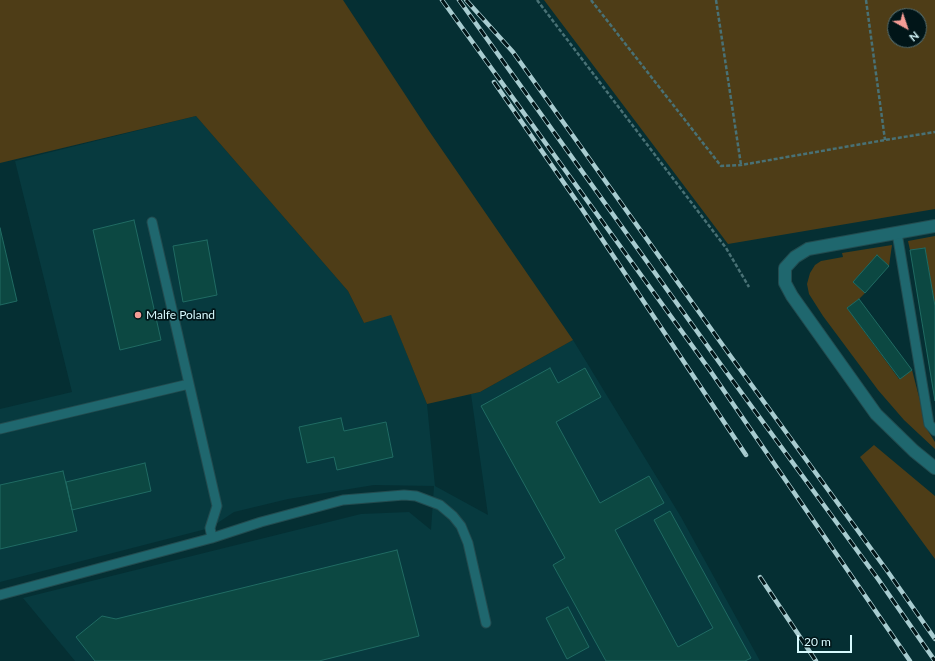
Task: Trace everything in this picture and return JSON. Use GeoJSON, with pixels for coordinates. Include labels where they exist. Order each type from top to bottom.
{"type":"FeatureCollection","features":[{"type":"Feature","properties":{"kind":"street"},"geometry":{"type":"LineString","coordinates":[[935,226],[808,249],[795,257],[785,268],[786,283],[792,296],[876,414],[914,451],[935,468]]}},
{"type":"Feature","properties":{"kind":"lane"},"geometry":{"type":"LineString","coordinates":[[152,222],[217,506],[210,528],[212,538]]}},
{"type":"Feature","properties":{"kind":"lane"},"geometry":{"type":"LineString","coordinates":[[897,233],[929,424],[935,430]]}},
{"type":"Feature","properties":{"kind":"lane"},"geometry":{"type":"LineString","coordinates":[[0,429],[189,384]]}},
{"type":"Feature","properties":{"kind":"lane"},"geometry":{"type":"LineString","coordinates":[[0,595],[212,538],[261,522],[343,500],[404,495],[416,496],[440,505],[453,516],[461,526],[468,543],[486,623]]}},
{"type":"Feature","properties":{"kind":"path"},"geometry":{"type":"LineString","coordinates":[[537,0],[726,248],[749,287]]}},
{"type":"Feature","properties":{"kind":"path"},"geometry":{"type":"LineString","coordinates":[[591,0],[721,166],[741,165],[935,132]]}},
{"type":"Feature","properties":{"kind":"path"},"geometry":{"type":"LineString","coordinates":[[716,0],[741,165]]}},
{"type":"Feature","properties":{"kind":"path"},"geometry":{"type":"LineString","coordinates":[[866,0],[885,140]]}},
{"type":"Feature","properties":{"kind":"shaded area"},"geometry":{"type":"Polygon","coordinates":[[[0,0],[343,0],[427,128],[573,340],[480,392],[427,404],[391,315],[364,323],[348,291],[196,116],[0,163],[0,0]]]}},
{"type":"Feature","properties":{"kind":"shaded area"},"geometry":{"type":"Polygon","coordinates":[[[544,0],[935,0],[935,209],[728,244],[544,0]]]}},
{"type":"Feature","properties":{"kind":"shaded area"},"geometry":{"type":"Polygon","coordinates":[[[196,116],[348,291],[364,323],[391,314],[427,404],[435,486],[488,515],[471,394],[480,392],[573,340],[681,517],[760,661],[75,661],[23,598],[361,514],[409,512],[431,530],[434,486],[374,485],[288,499],[234,512],[210,528],[0,582],[0,409],[72,392],[15,161],[196,116]]]}},
{"type":"Feature","properties":{"kind":"shaded area"},"geometry":{"type":"Polygon","coordinates":[[[935,236],[935,306],[925,248],[910,250],[908,241],[935,236]]]}},
{"type":"Feature","properties":{"kind":"shaded area"},"geometry":{"type":"Polygon","coordinates":[[[892,245],[889,266],[877,255],[853,282],[865,293],[847,308],[899,379],[912,370],[928,431],[935,442],[935,449],[904,420],[878,390],[823,316],[809,294],[807,284],[810,273],[815,265],[821,261],[843,257],[842,253],[892,245]]]}},
{"type":"Feature","properties":{"kind":"shaded area"},"geometry":{"type":"Polygon","coordinates":[[[874,445],[935,496],[935,559],[860,457],[874,445]]]}},
{"type":"Feature","properties":{"kind":"building"},"geometry":{"type":"Polygon","coordinates":[[[134,220],[161,340],[120,350],[93,230],[134,220]]]}},
{"type":"Feature","properties":{"kind":"building"},"geometry":{"type":"Polygon","coordinates":[[[0,228],[17,301],[0,305],[0,228]]]}},
{"type":"Feature","properties":{"kind":"building"},"geometry":{"type":"Polygon","coordinates":[[[207,240],[217,295],[183,302],[173,246],[207,240]]]}},
{"type":"Feature","properties":{"kind":"building"},"geometry":{"type":"Polygon","coordinates":[[[925,248],[935,306],[935,401],[910,250],[925,248]]]}},
{"type":"Feature","properties":{"kind":"building"},"geometry":{"type":"Polygon","coordinates":[[[877,255],[889,266],[865,293],[853,282],[877,255]]]}},
{"type":"Feature","properties":{"kind":"building"},"geometry":{"type":"Polygon","coordinates":[[[859,299],[912,370],[900,379],[847,308],[859,299]]]}},
{"type":"Feature","properties":{"kind":"building"},"geometry":{"type":"Polygon","coordinates":[[[550,368],[558,383],[585,368],[601,397],[556,422],[600,503],[649,476],[664,503],[615,530],[678,647],[713,628],[654,520],[670,511],[751,658],[745,661],[606,661],[553,565],[565,558],[481,406],[550,368]]]}},
{"type":"Feature","properties":{"kind":"building"},"geometry":{"type":"Polygon","coordinates":[[[341,418],[344,431],[386,422],[393,457],[337,470],[334,457],[307,463],[299,427],[341,418]]]}},
{"type":"Feature","properties":{"kind":"building"},"geometry":{"type":"Polygon","coordinates":[[[145,463],[151,491],[72,510],[66,482],[145,463]]]}},
{"type":"Feature","properties":{"kind":"building"},"geometry":{"type":"Polygon","coordinates":[[[63,471],[77,531],[0,549],[0,485],[63,471]]]}},
{"type":"Feature","properties":{"kind":"building"},"geometry":{"type":"Polygon","coordinates":[[[397,550],[419,636],[319,661],[95,661],[76,637],[102,616],[116,619],[397,550]]]}},
{"type":"Feature","properties":{"kind":"building"},"geometry":{"type":"Polygon","coordinates":[[[568,607],[589,647],[567,659],[546,618],[568,607]]]}},
{"type":"Feature","properties":{"kind":"railway"},"geometry":{"type":"LineString","coordinates":[[442,0],[709,369],[910,661]]}},
{"type":"Feature","properties":{"kind":"railway"},"geometry":{"type":"LineString","coordinates":[[459,0],[719,362],[878,579],[935,661]]}},
{"type":"Feature","properties":{"kind":"railway"},"geometry":{"type":"LineString","coordinates":[[466,0],[513,52],[935,639]]}},
{"type":"Feature","properties":{"kind":"railway"},"geometry":{"type":"LineString","coordinates":[[494,82],[582,209],[746,455]]}},
{"type":"Feature","properties":{"kind":"railway"},"geometry":{"type":"LineString","coordinates":[[760,577],[816,661]]}},
{"type":"Feature","properties":{"kind":"place","name":"Malfe Poland"},"geometry":{"type":"Point","coordinates":[138,315]}}]}
